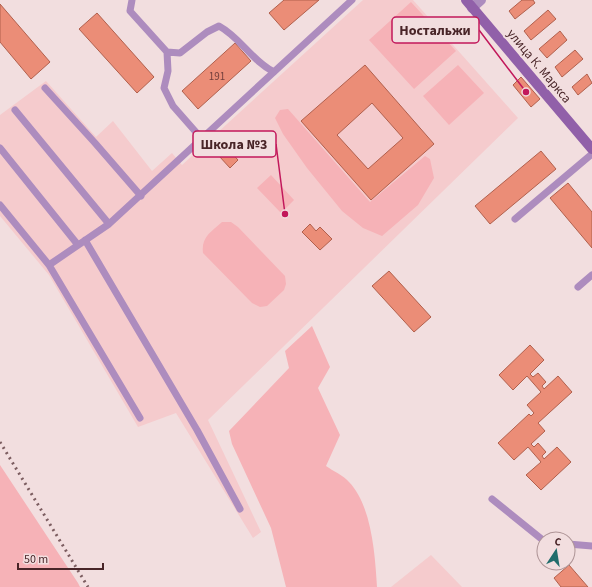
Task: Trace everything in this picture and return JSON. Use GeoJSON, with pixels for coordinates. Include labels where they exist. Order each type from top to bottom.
{"type":"FeatureCollection","features":[{"type":"Feature","properties":{"kind":"main road","name":"улица К. Маркса"},"geometry":{"type":"LineString","coordinates":[[466,0],[592,149]]}},
{"type":"Feature","properties":{"kind":"street"},"geometry":{"type":"LineString","coordinates":[[472,8],[481,0]]}},
{"type":"Feature","properties":{"kind":"lane"},"geometry":{"type":"LineString","coordinates":[[132,0],[130,11],[167,52],[168,70],[164,88],[173,106],[202,139]]}},
{"type":"Feature","properties":{"kind":"lane"},"geometry":{"type":"LineString","coordinates":[[49,265],[109,224],[352,0]]}},
{"type":"Feature","properties":{"kind":"lane"},"geometry":{"type":"LineString","coordinates":[[167,52],[180,53],[207,32],[219,26],[231,32],[262,66],[274,72]]}},
{"type":"Feature","properties":{"kind":"lane"},"geometry":{"type":"LineString","coordinates":[[45,88],[141,196]]}},
{"type":"Feature","properties":{"kind":"lane"},"geometry":{"type":"LineString","coordinates":[[15,110],[109,224]]}},
{"type":"Feature","properties":{"kind":"lane"},"geometry":{"type":"LineString","coordinates":[[0,148],[78,245]]}},
{"type":"Feature","properties":{"kind":"lane"},"geometry":{"type":"LineString","coordinates":[[515,219],[592,154]]}},
{"type":"Feature","properties":{"kind":"lane"},"geometry":{"type":"LineString","coordinates":[[0,205],[49,265],[140,418]]}},
{"type":"Feature","properties":{"kind":"lane"},"geometry":{"type":"LineString","coordinates":[[85,240],[197,430],[240,509]]}},
{"type":"Feature","properties":{"kind":"lane"},"geometry":{"type":"LineString","coordinates":[[578,286],[592,275]]}},
{"type":"Feature","properties":{"kind":"lane"},"geometry":{"type":"LineString","coordinates":[[492,499],[536,535]]}},
{"type":"Feature","properties":{"kind":"lane"},"geometry":{"type":"LineString","coordinates":[[576,545],[592,546]]}},
{"type":"Feature","properties":{"kind":"shaded area"},"geometry":{"type":"Polygon","coordinates":[[[363,0],[413,0],[518,118],[208,420],[261,532],[253,538],[176,413],[138,427],[49,275],[0,216],[0,115],[46,81],[96,137],[113,121],[152,171],[172,153],[182,165],[363,0]]]}},
{"type":"Feature","properties":{"kind":"shaded area"},"geometry":{"type":"Polygon","coordinates":[[[411,2],[456,51],[414,89],[369,40],[411,2]]]}},
{"type":"Feature","properties":{"kind":"shaded area"},"geometry":{"type":"Polygon","coordinates":[[[458,65],[484,93],[449,125],[423,96],[458,65]]]}},
{"type":"Feature","properties":{"kind":"shaded area"},"geometry":{"type":"Polygon","coordinates":[[[288,109],[370,202],[425,156],[430,159],[434,178],[418,205],[382,236],[363,228],[342,211],[307,168],[283,134],[275,118],[280,110],[288,109]]]}},
{"type":"Feature","properties":{"kind":"shaded area"},"geometry":{"type":"Polygon","coordinates":[[[271,175],[294,200],[281,213],[257,188],[271,175]]]}},
{"type":"Feature","properties":{"kind":"shaded area"},"geometry":{"type":"Polygon","coordinates":[[[222,222],[231,222],[238,227],[285,276],[286,284],[284,290],[267,306],[260,307],[252,303],[203,253],[205,239],[222,222]]]}},
{"type":"Feature","properties":{"kind":"shaded area"},"geometry":{"type":"Polygon","coordinates":[[[312,326],[330,367],[318,388],[340,435],[326,466],[349,482],[357,492],[363,504],[371,532],[377,587],[286,587],[271,528],[232,444],[229,431],[289,368],[285,351],[312,326]]]}},
{"type":"Feature","properties":{"kind":"shaded area"},"geometry":{"type":"Polygon","coordinates":[[[0,465],[78,583],[80,587],[0,587],[0,465]]]}},
{"type":"Feature","properties":{"kind":"shaded area"},"geometry":{"type":"Polygon","coordinates":[[[431,555],[462,587],[391,587],[431,555]]]}},
{"type":"Feature","properties":{"kind":"building"},"geometry":{"type":"Polygon","coordinates":[[[284,0],[319,0],[284,30],[269,13],[284,0]]]}},
{"type":"Feature","properties":{"kind":"building"},"geometry":{"type":"Polygon","coordinates":[[[522,0],[533,0],[535,3],[515,19],[509,11],[522,0]]]}},
{"type":"Feature","properties":{"kind":"building"},"geometry":{"type":"Polygon","coordinates":[[[0,4],[50,62],[31,79],[0,42],[0,4]]]}},
{"type":"Feature","properties":{"kind":"building"},"geometry":{"type":"Polygon","coordinates":[[[548,10],[556,19],[531,40],[524,31],[548,10]]]}},
{"type":"Feature","properties":{"kind":"building"},"geometry":{"type":"Polygon","coordinates":[[[97,13],[154,77],[137,93],[79,29],[97,13]]]}},
{"type":"Feature","properties":{"kind":"building"},"geometry":{"type":"Polygon","coordinates":[[[560,31],[567,40],[547,58],[539,49],[560,31]]]}},
{"type":"Feature","properties":{"kind":"building"},"geometry":{"type":"Polygon","coordinates":[[[235,43],[251,61],[198,109],[182,91],[235,43]]]}},
{"type":"Feature","properties":{"kind":"building"},"geometry":{"type":"Polygon","coordinates":[[[575,50],[583,59],[562,77],[555,67],[575,50]]]}},
{"type":"Feature","properties":{"kind":"building"},"geometry":{"type":"Polygon","coordinates":[[[365,65],[434,144],[371,200],[301,121],[365,65]],[[372,103],[337,135],[368,169],[403,138],[372,103]]]}},
{"type":"Feature","properties":{"kind":"building"},"geometry":{"type":"Polygon","coordinates":[[[587,74],[592,83],[578,95],[572,87],[587,74]]]}},
{"type":"Feature","properties":{"kind":"building"},"geometry":{"type":"Polygon","coordinates":[[[521,77],[540,99],[531,107],[513,85],[521,77]]]}},
{"type":"Feature","properties":{"kind":"building"},"geometry":{"type":"Polygon","coordinates":[[[227,148],[238,160],[230,168],[219,156],[227,148]]]}},
{"type":"Feature","properties":{"kind":"building"},"geometry":{"type":"Polygon","coordinates":[[[541,151],[556,169],[490,224],[475,206],[541,151]]]}},
{"type":"Feature","properties":{"kind":"building"},"geometry":{"type":"Polygon","coordinates":[[[568,183],[592,212],[592,248],[550,198],[568,183]]]}},
{"type":"Feature","properties":{"kind":"building"},"geometry":{"type":"Polygon","coordinates":[[[310,224],[316,231],[320,227],[332,239],[320,250],[302,232],[310,224]]]}},
{"type":"Feature","properties":{"kind":"building"},"geometry":{"type":"Polygon","coordinates":[[[389,271],[431,317],[414,332],[372,286],[389,271]]]}},
{"type":"Feature","properties":{"kind":"building"},"geometry":{"type":"Polygon","coordinates":[[[530,345],[544,360],[530,374],[533,377],[538,373],[546,382],[542,386],[544,389],[558,376],[572,392],[538,423],[545,431],[531,444],[534,447],[538,443],[546,452],[542,456],[544,459],[557,447],[571,462],[541,490],[526,475],[541,462],[528,447],[514,460],[498,443],[529,414],[531,416],[534,413],[527,405],[541,392],[527,376],[513,390],[499,375],[530,345]]]}},
{"type":"Feature","properties":{"kind":"building"},"geometry":{"type":"Polygon","coordinates":[[[562,571],[574,571],[588,587],[561,587],[554,578],[562,571]]]}},
{"type":"Feature","properties":{"kind":"railway"},"geometry":{"type":"LineString","coordinates":[[0,442],[88,587]]}},
{"type":"Feature","properties":{"kind":"place","name":"Ностальжи"},"geometry":{"type":"Point","coordinates":[526,92]}},
{"type":"Feature","properties":{"kind":"place","name":"Школа №3"},"geometry":{"type":"Point","coordinates":[285,214]}}]}
